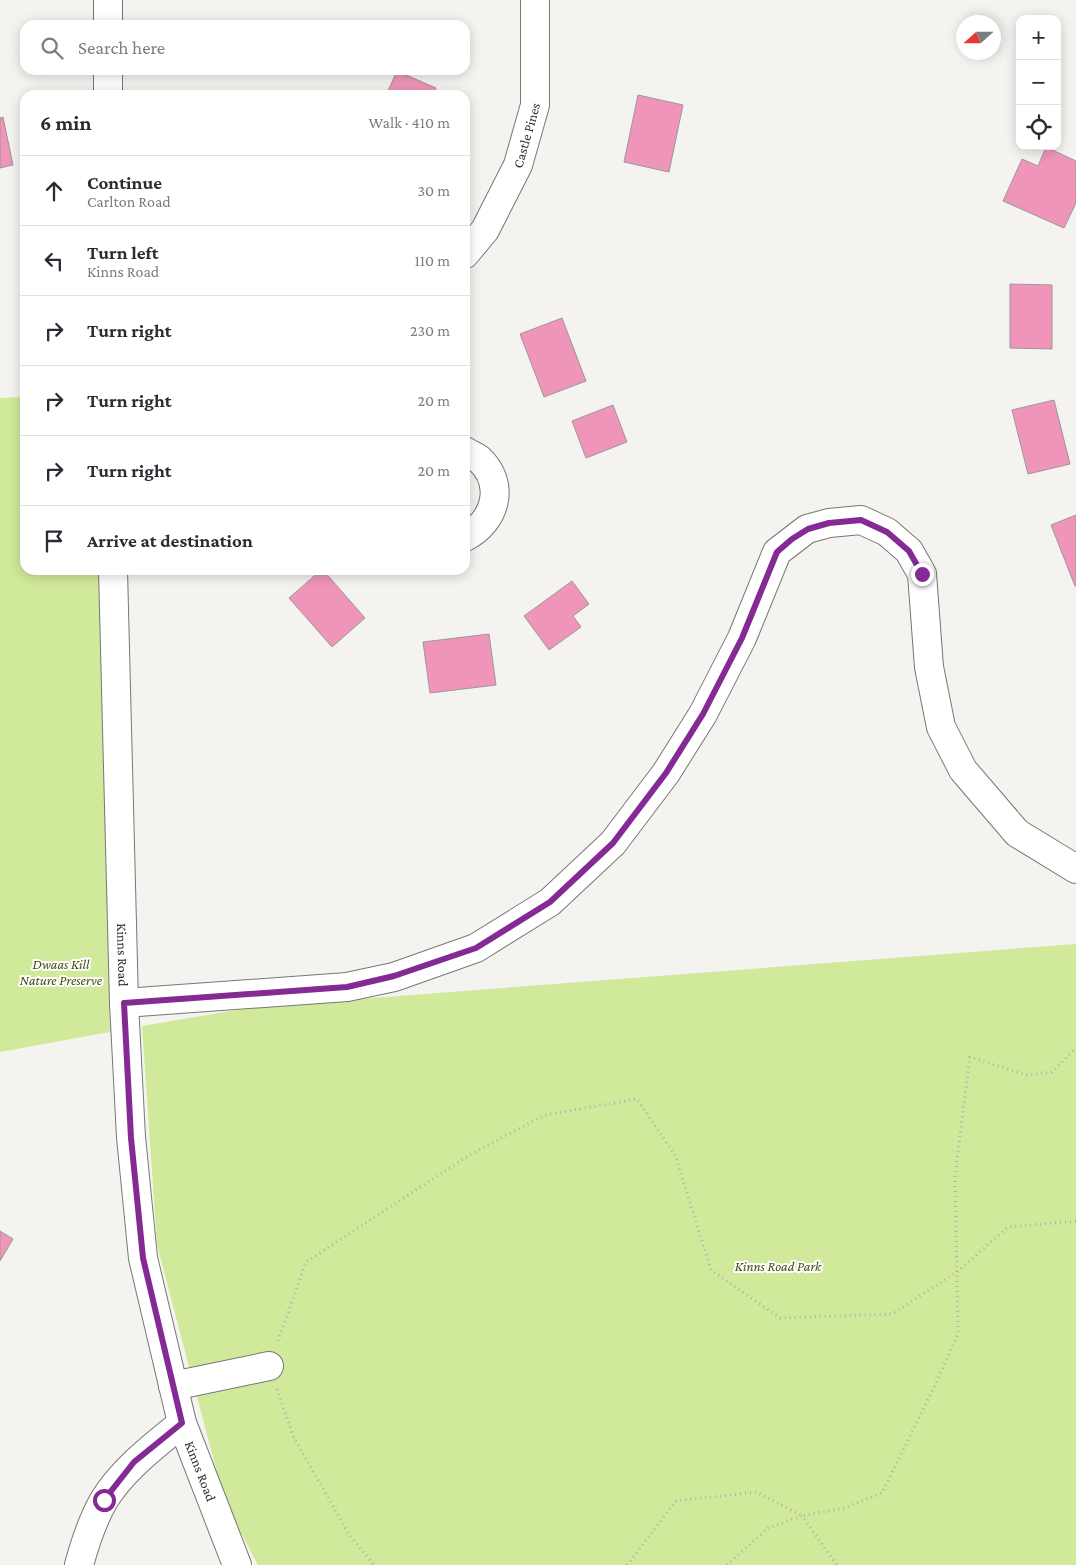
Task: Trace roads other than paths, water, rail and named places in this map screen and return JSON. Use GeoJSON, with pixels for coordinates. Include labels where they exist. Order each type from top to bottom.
{"type":"FeatureCollection","features":[{"type":"Feature","properties":{"kind":"street"},"geometry":{"type":"LineString","coordinates":[[108,0],[108,20]]}},
{"type":"Feature","properties":{"kind":"street","name":"Castle Pines"},"geometry":{"type":"LineString","coordinates":[[470,248],[485,230],[518,165],[534,105],[535,0]]}},
{"type":"Feature","properties":{"kind":"street"},"geometry":{"type":"LineString","coordinates":[[108,75],[108,90]]}},
{"type":"Feature","properties":{"kind":"street"},"geometry":{"type":"LineString","coordinates":[[470,454],[478,458],[489,471],[494,487],[494,504],[488,519],[470,534]]}},
{"type":"Feature","properties":{"kind":"street"},"geometry":{"type":"LineString","coordinates":[[124,1003],[347,987],[394,976],[476,948],[550,902],[613,843],[666,773],[703,714],[742,638],[777,552],[808,529],[829,523],[861,520],[887,532],[909,551],[922,574],[929,666],[941,727],[954,752],[964,770],[1016,833],[1076,869]]}},
{"type":"Feature","properties":{"kind":"street","name":"Kinns Road"},"geometry":{"type":"LineString","coordinates":[[113,575],[124,1003],[131,1138],[143,1258],[182,1423],[237,1565]]}},
{"type":"Feature","properties":{"kind":"street"},"geometry":{"type":"LineString","coordinates":[[173,1386],[269,1366]]}},
{"type":"Feature","properties":{"kind":"street"},"geometry":{"type":"LineString","coordinates":[[78,1565],[104,1500],[134,1462],[182,1423]]}},
{"type":"Feature","properties":{"kind":"park label","name":"Dwaas Kill Nature Preserve"},"geometry":{"type":"Point","coordinates":[61,972]}},
{"type":"Feature","properties":{"kind":"park label","name":"Kinns Road Park"},"geometry":{"type":"Point","coordinates":[778,1266]}}]}
